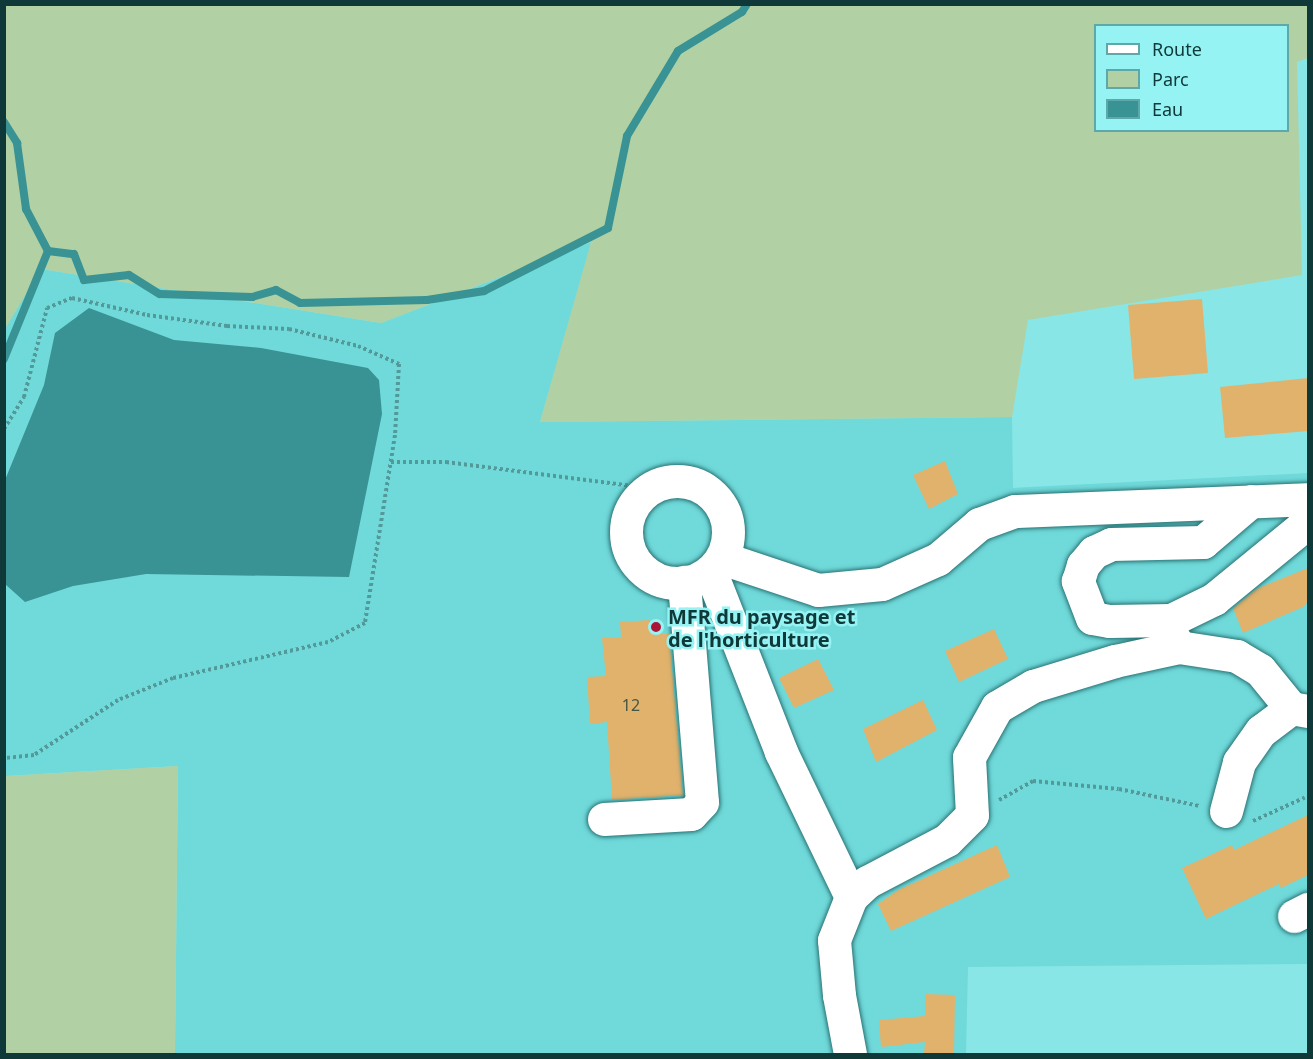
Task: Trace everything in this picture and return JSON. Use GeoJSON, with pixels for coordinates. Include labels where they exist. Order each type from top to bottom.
{"type":"FeatureCollection","features":[{"type":"Feature","properties":{"kind":"lane"},"geometry":{"type":"LineString","coordinates":[[604,819],[691,814],[702,802],[706,571],[728,543],[726,524],[716,498],[706,489],[687,481],[648,488],[631,508],[625,528],[630,553],[649,573],[667,581],[706,571],[818,590],[882,584],[938,560],[979,524],[1015,511],[1308,499]]}},
{"type":"Feature","properties":{"kind":"lane"},"geometry":{"type":"LineString","coordinates":[[1226,811],[1239,762],[1261,731],[1300,710],[1260,670],[1237,656],[1175,634],[1092,618],[1078,581],[1083,564],[1094,552],[1111,544],[1203,542],[1251,501]]}},
{"type":"Feature","properties":{"kind":"lane"},"geometry":{"type":"LineString","coordinates":[[850,1054],[838,995],[834,940],[851,897],[867,882],[947,840],[972,815],[969,757],[997,707],[1033,686],[1175,634],[1308,522]]}},
{"type":"Feature","properties":{"kind":"lane"},"geometry":{"type":"LineString","coordinates":[[706,571],[781,752],[851,897]]}},
{"type":"Feature","properties":{"kind":"path"},"geometry":{"type":"LineString","coordinates":[[4,429],[24,397],[47,308],[72,298],[182,320],[290,329],[358,346],[399,364],[392,462],[365,623],[328,642],[173,678],[118,700],[34,755],[4,758]]}},
{"type":"Feature","properties":{"kind":"path"},"geometry":{"type":"LineString","coordinates":[[392,462],[446,462],[648,488]]}},
{"type":"Feature","properties":{"kind":"path"},"geometry":{"type":"LineString","coordinates":[[972,815],[1033,781],[1119,789],[1226,811],[1251,822],[1308,796]]}},
{"type":"Feature","properties":{"kind":"shaded area","name":"MFR du paysage et de l'horticulture"},"geometry":{"type":"Polygon","coordinates":[[[592,242],[540,422],[1012,417],[1013,488],[1308,473],[1308,964],[968,967],[966,1054],[175,1054],[178,766],[5,776],[4,329],[41,269],[381,323],[592,242]]]}},
{"type":"Feature","properties":{"kind":"green space"},"geometry":{"type":"Polygon","coordinates":[[[5,4],[1308,5],[1308,58],[1297,62],[1302,275],[1028,320],[1012,417],[540,422],[591,242],[381,323],[41,269],[5,329],[5,4]]]}},
{"type":"Feature","properties":{"kind":"green space"},"geometry":{"type":"Polygon","coordinates":[[[178,766],[175,1054],[5,1054],[5,776],[178,766]]]}},
{"type":"Feature","properties":{"kind":"water"},"geometry":{"type":"Polygon","coordinates":[[[89,308],[174,340],[261,348],[368,368],[379,380],[382,414],[349,577],[146,574],[73,586],[25,602],[5,584],[5,480],[44,385],[55,333],[89,308]]]}},
{"type":"Feature","properties":{"kind":"building"},"geometry":{"type":"Polygon","coordinates":[[[1202,299],[1208,373],[1134,379],[1128,305],[1202,299]]]}},
{"type":"Feature","properties":{"kind":"building"},"geometry":{"type":"Polygon","coordinates":[[[1308,378],[1308,431],[1225,438],[1220,387],[1308,378]]]}},
{"type":"Feature","properties":{"kind":"building"},"geometry":{"type":"Polygon","coordinates":[[[945,461],[958,494],[929,509],[913,475],[945,461]]]}},
{"type":"Feature","properties":{"kind":"building"},"geometry":{"type":"Polygon","coordinates":[[[1308,568],[1308,601],[1303,607],[1243,633],[1233,608],[1256,589],[1308,568]]]}},
{"type":"Feature","properties":{"kind":"building"},"geometry":{"type":"Polygon","coordinates":[[[650,620],[651,634],[669,634],[683,795],[612,800],[607,722],[590,724],[587,677],[606,676],[602,638],[621,637],[620,622],[650,620]]]}},
{"type":"Feature","properties":{"kind":"building"},"geometry":{"type":"Polygon","coordinates":[[[994,629],[1008,659],[959,682],[945,651],[994,629]]]}},
{"type":"Feature","properties":{"kind":"building"},"geometry":{"type":"Polygon","coordinates":[[[818,659],[834,690],[794,708],[779,678],[818,659]]]}},
{"type":"Feature","properties":{"kind":"building"},"geometry":{"type":"Polygon","coordinates":[[[923,700],[937,730],[876,762],[863,729],[923,700]]]}},
{"type":"Feature","properties":{"kind":"building"},"geometry":{"type":"Polygon","coordinates":[[[1308,815],[1308,875],[1281,888],[1279,884],[1206,919],[1182,868],[1232,845],[1234,850],[1308,815]]]}},
{"type":"Feature","properties":{"kind":"building"},"geometry":{"type":"Polygon","coordinates":[[[997,845],[1010,877],[891,931],[878,904],[898,890],[997,845]]]}},
{"type":"Feature","properties":{"kind":"building"},"geometry":{"type":"Polygon","coordinates":[[[925,994],[955,995],[954,1054],[924,1054],[925,1042],[881,1047],[879,1020],[925,1016],[925,994]]]}},
{"type":"Feature","properties":{"kind":"waterway"},"geometry":{"type":"LineString","coordinates":[[48,251],[74,254],[84,280],[129,275],[160,294],[252,297],[276,290],[300,303],[427,300],[484,291],[608,228],[627,136],[678,51],[742,12],[747,4]]}},
{"type":"Feature","properties":{"kind":"waterway"},"geometry":{"type":"LineString","coordinates":[[4,122],[17,143],[26,209],[48,251],[4,359]]}},
{"type":"Feature","properties":{"kind":"place","name":"MFR du paysage et de l'horticulture"},"geometry":{"type":"Point","coordinates":[656,627]}}]}
